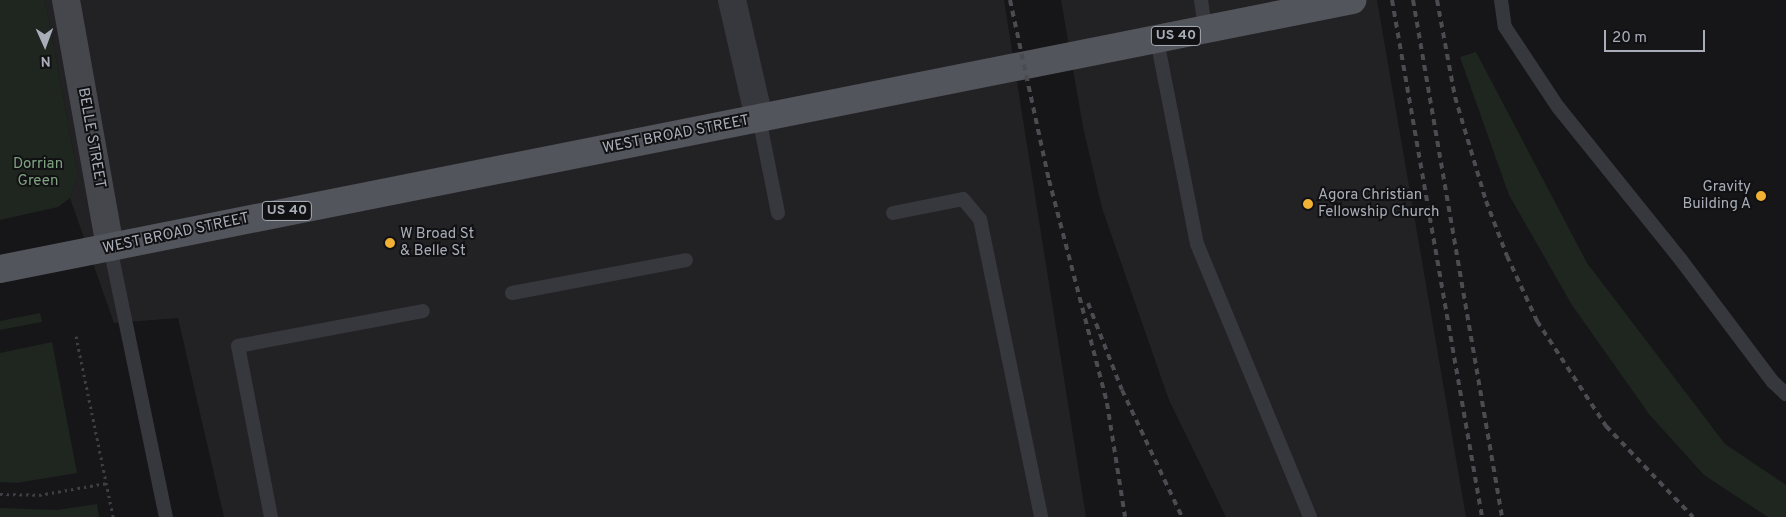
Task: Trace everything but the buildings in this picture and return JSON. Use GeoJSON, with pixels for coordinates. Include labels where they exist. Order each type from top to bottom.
{"type":"FeatureCollection","features":[{"type":"Feature","properties":{"kind":"main road","name":"WEST BROAD STREET"},"geometry":{"type":"LineString","coordinates":[[0,269],[1157,40],[1307,4],[1352,0]]}},
{"type":"Feature","properties":{"kind":"street","name":"BELLE STREET"},"geometry":{"type":"LineString","coordinates":[[66,0],[110,247]]}},
{"type":"Feature","properties":{"kind":"street"},"geometry":{"type":"LineString","coordinates":[[732,0],[759,118]]}},
{"type":"Feature","properties":{"kind":"lane"},"geometry":{"type":"LineString","coordinates":[[1201,0],[1206,29]]}},
{"type":"Feature","properties":{"kind":"lane"},"geometry":{"type":"LineString","coordinates":[[1501,0],[1505,27],[1558,107],[1681,260],[1773,382],[1786,394]]}},
{"type":"Feature","properties":{"kind":"lane"},"geometry":{"type":"LineString","coordinates":[[1157,40],[1197,244],[1310,517]]}},
{"type":"Feature","properties":{"kind":"lane"},"geometry":{"type":"LineString","coordinates":[[759,118],[778,212]]}},
{"type":"Feature","properties":{"kind":"lane"},"geometry":{"type":"LineString","coordinates":[[893,213],[963,199],[980,219],[1041,517]]}},
{"type":"Feature","properties":{"kind":"lane"},"geometry":{"type":"LineString","coordinates":[[110,247],[166,517]]}},
{"type":"Feature","properties":{"kind":"lane"},"geometry":{"type":"LineString","coordinates":[[512,292],[686,260]]}},
{"type":"Feature","properties":{"kind":"lane"},"geometry":{"type":"LineString","coordinates":[[271,517],[238,346],[423,311]]}},
{"type":"Feature","properties":{"kind":"path"},"geometry":{"type":"LineString","coordinates":[[76,336],[113,517]]}},
{"type":"Feature","properties":{"kind":"path"},"geometry":{"type":"LineString","coordinates":[[0,494],[39,495],[107,484]]}},
{"type":"Feature","properties":{"kind":"shaded area"},"geometry":{"type":"Polygon","coordinates":[[[45,0],[1004,0],[1086,517],[224,517],[178,318],[114,323],[70,198],[78,176],[45,0]]]}},
{"type":"Feature","properties":{"kind":"shaded area"},"geometry":{"type":"Polygon","coordinates":[[[1061,0],[1377,0],[1466,517],[1226,517],[1169,400],[1102,208],[1083,127],[1061,0]]]}},
{"type":"Feature","properties":{"kind":"green space","name":"Dorrian Green"},"geometry":{"type":"Polygon","coordinates":[[[0,0],[45,0],[78,176],[70,198],[58,207],[0,220],[0,0]]]}},
{"type":"Feature","properties":{"kind":"green space"},"geometry":{"type":"Polygon","coordinates":[[[1476,52],[1587,263],[1725,444],[1786,485],[1786,517],[1768,517],[1704,475],[1649,414],[1572,305],[1509,195],[1460,57],[1476,52]]]}},
{"type":"Feature","properties":{"kind":"green space"},"geometry":{"type":"Polygon","coordinates":[[[40,313],[42,322],[0,330],[0,321],[40,313]]]}},
{"type":"Feature","properties":{"kind":"green space"},"geometry":{"type":"Polygon","coordinates":[[[52,342],[77,473],[16,483],[0,482],[0,353],[52,342]]]}},
{"type":"Feature","properties":{"kind":"green space"},"geometry":{"type":"Polygon","coordinates":[[[97,504],[99,517],[0,517],[0,508],[57,510],[97,504]]]}},
{"type":"Feature","properties":{"kind":"railway"},"geometry":{"type":"LineString","coordinates":[[1010,0],[1049,180],[1107,403],[1125,517]]}},
{"type":"Feature","properties":{"kind":"railway"},"geometry":{"type":"LineString","coordinates":[[1392,0],[1482,517]]}},
{"type":"Feature","properties":{"kind":"railway"},"geometry":{"type":"LineString","coordinates":[[1413,0],[1502,517]]}},
{"type":"Feature","properties":{"kind":"railway"},"geometry":{"type":"LineString","coordinates":[[1437,0],[1455,97],[1486,201],[1507,256],[1537,321],[1606,426],[1693,517]]}},
{"type":"Feature","properties":{"kind":"railway"},"geometry":{"type":"LineString","coordinates":[[1088,303],[1122,390],[1182,517]]}},
{"type":"Feature","properties":{"kind":"place","name":"Gravity Building A"},"geometry":{"type":"Point","coordinates":[1761,196]}},
{"type":"Feature","properties":{"kind":"place","name":"Agora Christian Fellowship Church"},"geometry":{"type":"Point","coordinates":[1308,204]}},
{"type":"Feature","properties":{"kind":"place","name":"W Broad St & Belle St"},"geometry":{"type":"Point","coordinates":[390,243]}}]}
